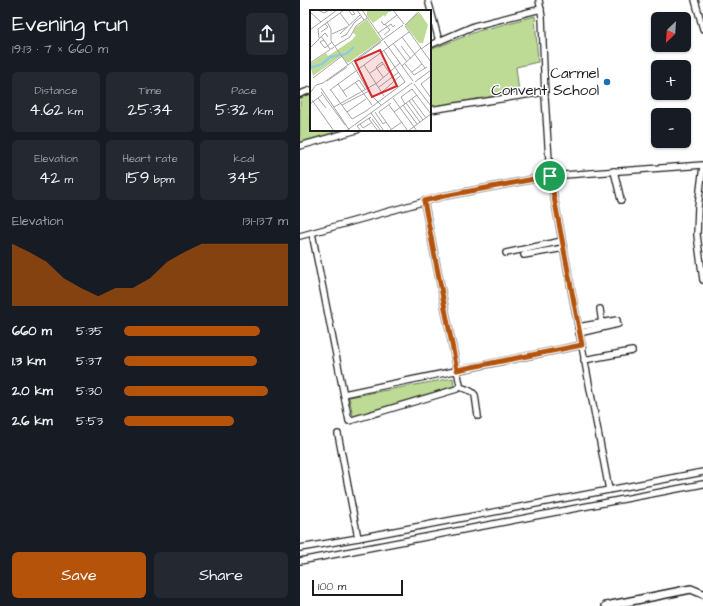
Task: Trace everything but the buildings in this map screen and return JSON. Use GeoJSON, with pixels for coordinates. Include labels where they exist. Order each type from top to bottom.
{"type":"FeatureCollection","features":[{"type":"Feature","properties":{"kind":"street"},"geometry":{"type":"LineString","coordinates":[[428,0],[431,10]]}},
{"type":"Feature","properties":{"kind":"street"},"geometry":{"type":"LineString","coordinates":[[539,0],[542,17],[550,176],[609,490]]}},
{"type":"Feature","properties":{"kind":"street"},"geometry":{"type":"LineString","coordinates":[[695,0],[703,29]]}},
{"type":"Feature","properties":{"kind":"street"},"geometry":{"type":"LineString","coordinates":[[431,45],[474,26],[541,9]]}},
{"type":"Feature","properties":{"kind":"street"},"geometry":{"type":"LineString","coordinates":[[431,11],[439,41]]}},
{"type":"Feature","properties":{"kind":"street"},"geometry":{"type":"LineString","coordinates":[[300,94],[310,90]]}},
{"type":"Feature","properties":{"kind":"street"},"geometry":{"type":"LineString","coordinates":[[431,110],[545,92]]}},
{"type":"Feature","properties":{"kind":"street"},"geometry":{"type":"LineString","coordinates":[[300,146],[352,131]]}},
{"type":"Feature","properties":{"kind":"street"},"geometry":{"type":"LineString","coordinates":[[300,236],[444,196],[550,176],[703,165],[698,207],[697,235],[703,280]]}},
{"type":"Feature","properties":{"kind":"street"},"geometry":{"type":"LineString","coordinates":[[614,171],[621,200]]}},
{"type":"Feature","properties":{"kind":"street"},"geometry":{"type":"LineString","coordinates":[[424,201],[460,388]]}},
{"type":"Feature","properties":{"kind":"street"},"geometry":{"type":"LineString","coordinates":[[312,233],[349,421],[460,388],[471,390],[473,392],[478,416]]}},
{"type":"Feature","properties":{"kind":"street"},"geometry":{"type":"LineString","coordinates":[[506,253],[562,241]]}},
{"type":"Feature","properties":{"kind":"street"},"geometry":{"type":"LineString","coordinates":[[524,255],[564,248]]}},
{"type":"Feature","properties":{"kind":"street"},"geometry":{"type":"LineString","coordinates":[[600,310],[602,323]]}},
{"type":"Feature","properties":{"kind":"street"},"geometry":{"type":"LineString","coordinates":[[617,322],[579,330],[602,323],[617,322]]}},
{"type":"Feature","properties":{"kind":"street"},"geometry":{"type":"LineString","coordinates":[[344,394],[542,352],[582,345]]}},
{"type":"Feature","properties":{"kind":"street"},"geometry":{"type":"LineString","coordinates":[[584,360],[632,351]]}},
{"type":"Feature","properties":{"kind":"street"},"geometry":{"type":"LineString","coordinates":[[338,434],[358,538]]}},
{"type":"Feature","properties":{"kind":"street"},"geometry":{"type":"LineString","coordinates":[[300,548],[703,472]]}},
{"type":"Feature","properties":{"kind":"street"},"geometry":{"type":"LineString","coordinates":[[300,561],[703,484]]}},
{"type":"Feature","properties":{"kind":"street"},"geometry":{"type":"LineString","coordinates":[[606,606],[691,589],[703,594]]}},
{"type":"Feature","properties":{"kind":"green space"},"geometry":{"type":"Polygon","coordinates":[[[535,16],[538,62],[516,67],[519,92],[431,107],[431,50],[478,31],[535,16]]]}},
{"type":"Feature","properties":{"kind":"green space"},"geometry":{"type":"Polygon","coordinates":[[[310,94],[310,131],[339,131],[300,142],[300,98],[310,94]]]}},
{"type":"Feature","properties":{"kind":"green space"},"geometry":{"type":"Polygon","coordinates":[[[453,378],[454,386],[353,416],[349,397],[453,378]]]}},
{"type":"Feature","properties":{"kind":"place","name":"Carmel Convent School"},"geometry":{"type":"Point","coordinates":[607,82]}},
{"type":"Feature","properties":{"kind":"route"},"geometry":{"type":"LineString","coordinates":[[550,176],[582,345],[457,370],[424,201],[550,176]]}}]}
